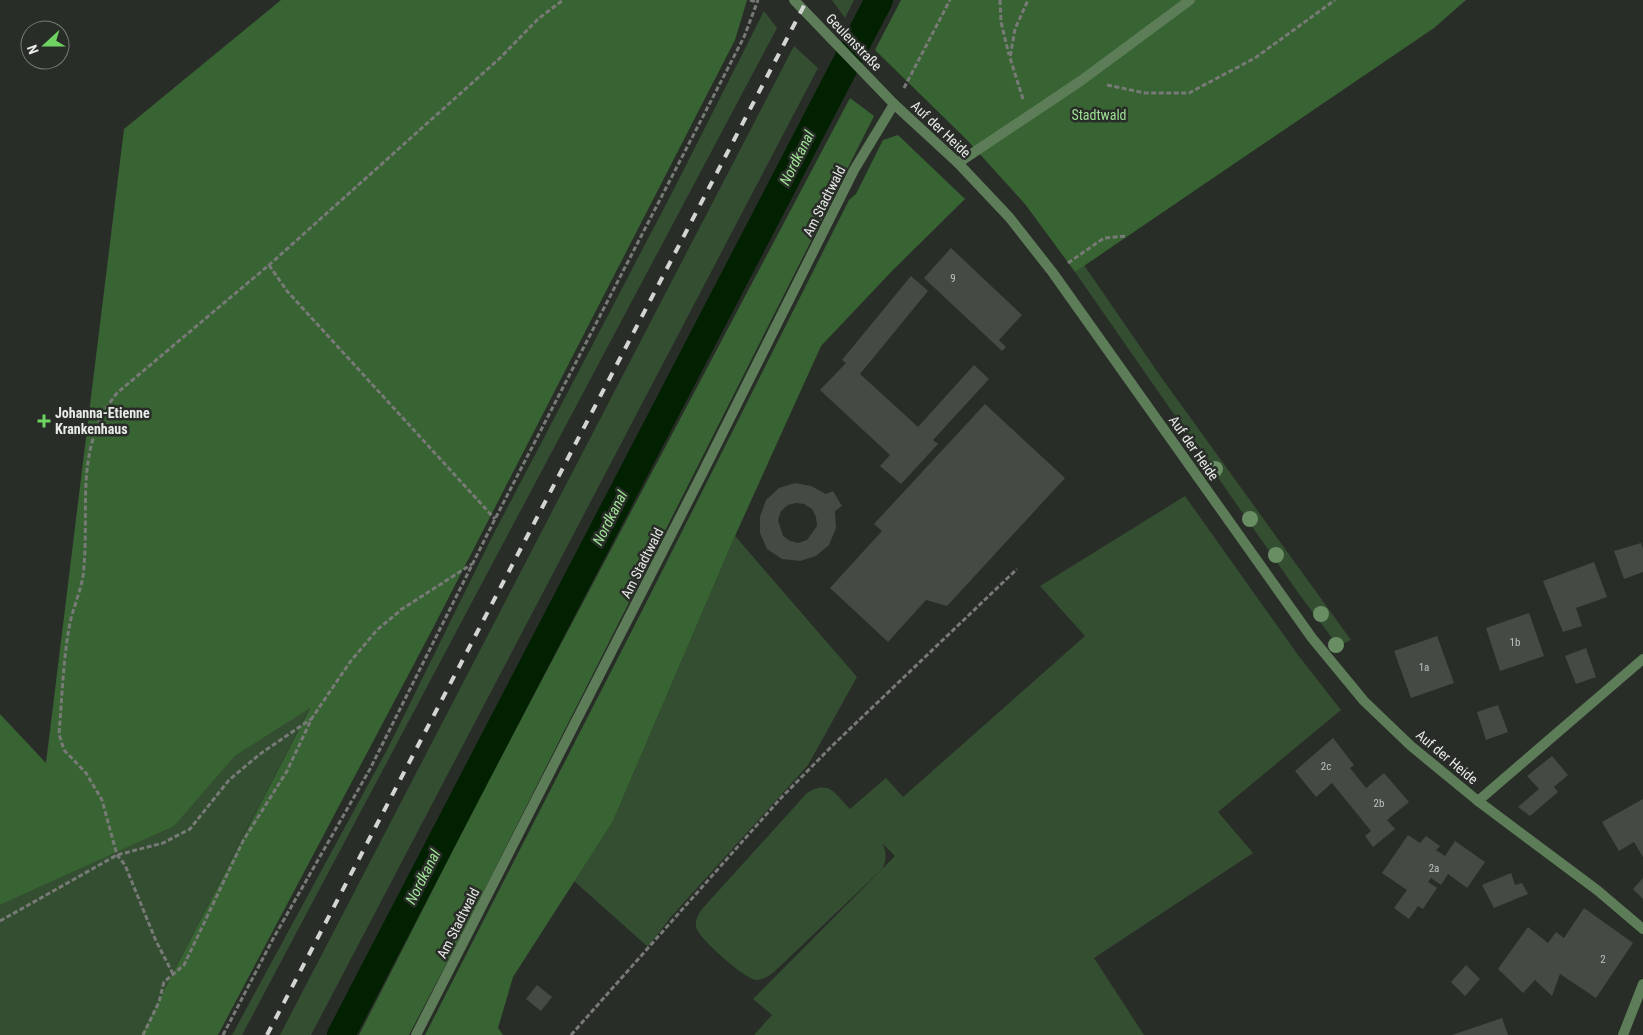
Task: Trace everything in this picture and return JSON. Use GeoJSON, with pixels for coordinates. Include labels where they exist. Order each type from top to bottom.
{"type":"FeatureCollection","features":[{"type":"Feature","properties":{"kind":"street","name":"Geulenstraße"},"geometry":{"type":"LineString","coordinates":[[794,0],[894,104]]}},
{"type":"Feature","properties":{"kind":"street"},"geometry":{"type":"LineString","coordinates":[[958,163],[1082,80],[1190,0]]}},
{"type":"Feature","properties":{"kind":"street","name":"Auf der Heide"},"geometry":{"type":"LineString","coordinates":[[894,104],[958,163],[1009,217],[1053,273],[1312,638],[1364,701],[1411,746],[1478,801],[1597,890],[1643,929]]}},
{"type":"Feature","properties":{"kind":"street","name":"Am Stadtwald"},"geometry":{"type":"LineString","coordinates":[[416,1035],[701,476],[854,170],[894,104]]}},
{"type":"Feature","properties":{"kind":"street","name":"Auf der Heide"},"geometry":{"type":"LineString","coordinates":[[1478,801],[1643,659]]}},
{"type":"Feature","properties":{"kind":"street"},"geometry":{"type":"LineString","coordinates":[[1623,1035],[1643,984]]}},
{"type":"Feature","properties":{"kind":"path"},"geometry":{"type":"LineString","coordinates":[[173,974],[156,942],[125,865],[117,855],[102,800],[86,774],[64,750],[59,734],[69,627],[83,577],[87,463],[95,431],[105,408],[117,393],[269,265],[500,58],[538,19],[563,0]]}},
{"type":"Feature","properties":{"kind":"path"},"geometry":{"type":"LineString","coordinates":[[223,1035],[274,937],[370,769],[494,519],[744,38],[757,1],[750,0]]}},
{"type":"Feature","properties":{"kind":"path"},"geometry":{"type":"LineString","coordinates":[[894,104],[950,0]]}},
{"type":"Feature","properties":{"kind":"path"},"geometry":{"type":"LineString","coordinates":[[1000,0],[1001,22],[1028,116]]}},
{"type":"Feature","properties":{"kind":"path"},"geometry":{"type":"LineString","coordinates":[[1010,58],[1015,29],[1028,0]]}},
{"type":"Feature","properties":{"kind":"path"},"geometry":{"type":"LineString","coordinates":[[1082,80],[1145,93],[1189,93],[1255,58],[1336,0]]}},
{"type":"Feature","properties":{"kind":"path"},"geometry":{"type":"LineString","coordinates":[[1053,273],[1104,238],[1127,236]]}},
{"type":"Feature","properties":{"kind":"path"},"geometry":{"type":"LineString","coordinates":[[269,265],[287,291],[494,519]]}},
{"type":"Feature","properties":{"kind":"path"},"geometry":{"type":"LineString","coordinates":[[143,1035],[160,1002],[164,982],[184,965],[243,841],[287,771],[312,718],[350,662],[377,630],[402,609],[472,564]]}},
{"type":"Feature","properties":{"kind":"path"},"geometry":{"type":"LineString","coordinates":[[571,1035],[780,799],[832,746],[1017,569]]}},
{"type":"Feature","properties":{"kind":"path"},"geometry":{"type":"LineString","coordinates":[[0,921],[117,855],[162,843],[190,829],[229,780],[260,754],[312,718]]}},
{"type":"Feature","properties":{"kind":"green space"},"geometry":{"type":"Polygon","coordinates":[[[281,0],[747,0],[735,40],[432,630],[218,1035],[141,1035],[310,708],[235,756],[174,826],[0,905],[0,714],[46,763],[124,129],[281,0]]]}},
{"type":"Feature","properties":{"kind":"green space"},"geometry":{"type":"Polygon","coordinates":[[[832,0],[854,0],[845,18],[832,0]]]}},
{"type":"Feature","properties":{"kind":"green space","name":"Stadtwald"},"geometry":{"type":"Polygon","coordinates":[[[901,0],[1466,0],[1434,28],[1075,272],[1025,204],[967,140],[875,50],[901,0]]]}},
{"type":"Feature","properties":{"kind":"green space"},"geometry":{"type":"Polygon","coordinates":[[[764,11],[777,28],[242,1035],[232,1035],[388,748],[492,537],[674,189],[764,11]]]}},
{"type":"Feature","properties":{"kind":"green space"},"geometry":{"type":"Polygon","coordinates":[[[794,46],[818,68],[311,1035],[280,1035],[794,46]]]}},
{"type":"Feature","properties":{"kind":"green space"},"geometry":{"type":"Polygon","coordinates":[[[850,98],[874,116],[464,930],[409,1035],[359,1035],[480,797],[850,98]]]}},
{"type":"Feature","properties":{"kind":"green space"},"geometry":{"type":"Polygon","coordinates":[[[898,135],[965,199],[893,270],[821,346],[735,536],[613,821],[513,977],[498,1028],[503,1035],[425,1035],[849,200],[856,194],[883,140],[898,135]]]}},
{"type":"Feature","properties":{"kind":"green space"},"geometry":{"type":"Polygon","coordinates":[[[1084,265],[1161,377],[1351,640],[1338,646],[1299,594],[1075,272],[1084,265]]]}},
{"type":"Feature","properties":{"kind":"green space"},"geometry":{"type":"Polygon","coordinates":[[[1185,496],[1298,655],[1341,710],[1218,812],[1253,853],[1094,958],[1144,1035],[754,1035],[772,1015],[753,999],[895,856],[882,843],[886,856],[882,869],[774,972],[761,979],[756,980],[742,973],[705,940],[696,927],[697,918],[702,909],[807,793],[821,787],[827,788],[832,790],[850,809],[886,778],[903,797],[1085,636],[1040,586],[1185,496]]]}},
{"type":"Feature","properties":{"kind":"green space"},"geometry":{"type":"Polygon","coordinates":[[[735,536],[857,677],[808,765],[670,918],[648,947],[574,881],[613,821],[735,536]]]}},
{"type":"Feature","properties":{"kind":"green space"},"geometry":{"type":"Polygon","coordinates":[[[310,707],[141,1035],[0,1035],[0,905],[173,826],[235,756],[310,707]]]}},
{"type":"Feature","properties":{"kind":"building"},"geometry":{"type":"Polygon","coordinates":[[[951,248],[1022,315],[999,340],[1006,347],[1002,351],[924,278],[951,248]]]}},
{"type":"Feature","properties":{"kind":"building"},"geometry":{"type":"Polygon","coordinates":[[[911,276],[928,291],[860,374],[918,427],[974,365],[989,379],[933,440],[938,444],[901,484],[880,466],[890,455],[820,390],[846,363],[842,360],[911,276]]]}},
{"type":"Feature","properties":{"kind":"building"},"geometry":{"type":"Polygon","coordinates":[[[985,404],[1065,478],[947,606],[926,600],[888,642],[830,588],[882,531],[874,524],[985,404]]]}},
{"type":"Feature","properties":{"kind":"building"},"geometry":{"type":"Polygon","coordinates":[[[795,483],[811,486],[826,494],[833,491],[842,506],[835,511],[836,528],[829,545],[816,556],[800,561],[782,559],[767,549],[760,533],[760,517],[766,500],[779,488],[795,483]],[[804,504],[788,505],[781,511],[778,520],[783,536],[790,541],[798,543],[807,540],[817,526],[816,517],[812,509],[804,504]]]}},
{"type":"Feature","properties":{"kind":"building"},"geometry":{"type":"Polygon","coordinates":[[[1641,543],[1643,549],[1643,572],[1624,579],[1614,551],[1641,543]]]}},
{"type":"Feature","properties":{"kind":"building"},"geometry":{"type":"Polygon","coordinates":[[[1594,562],[1607,597],[1576,608],[1582,626],[1563,632],[1543,581],[1594,562]]]}},
{"type":"Feature","properties":{"kind":"building"},"geometry":{"type":"Polygon","coordinates":[[[1529,613],[1544,656],[1500,671],[1486,628],[1529,613]]]}},
{"type":"Feature","properties":{"kind":"building"},"geometry":{"type":"Polygon","coordinates":[[[1437,636],[1454,683],[1411,698],[1394,651],[1437,636]]]}},
{"type":"Feature","properties":{"kind":"building"},"geometry":{"type":"Polygon","coordinates":[[[1586,648],[1596,677],[1576,684],[1565,656],[1586,648]]]}},
{"type":"Feature","properties":{"kind":"building"},"geometry":{"type":"Polygon","coordinates":[[[1498,705],[1508,732],[1486,740],[1477,712],[1498,705]]]}},
{"type":"Feature","properties":{"kind":"building"},"geometry":{"type":"Polygon","coordinates":[[[1333,738],[1354,765],[1350,768],[1366,788],[1384,773],[1409,802],[1387,820],[1395,829],[1373,847],[1365,836],[1371,831],[1332,783],[1316,797],[1295,771],[1333,738]]]}},
{"type":"Feature","properties":{"kind":"building"},"geometry":{"type":"Polygon","coordinates":[[[1552,756],[1568,775],[1554,787],[1558,792],[1530,816],[1518,807],[1539,789],[1527,776],[1552,756]]]}},
{"type":"Feature","properties":{"kind":"building"},"geometry":{"type":"Polygon","coordinates":[[[1643,799],[1643,857],[1634,842],[1619,851],[1602,822],[1643,799]]]}},
{"type":"Feature","properties":{"kind":"building"},"geometry":{"type":"Polygon","coordinates":[[[1408,835],[1420,843],[1426,836],[1440,846],[1436,850],[1445,856],[1455,841],[1485,862],[1467,888],[1448,874],[1441,885],[1431,878],[1428,882],[1437,888],[1423,909],[1418,906],[1409,919],[1394,908],[1407,890],[1382,873],[1408,835]]]}},
{"type":"Feature","properties":{"kind":"building"},"geometry":{"type":"Polygon","coordinates":[[[1511,873],[1515,885],[1522,883],[1528,894],[1494,908],[1482,885],[1511,873]]]}},
{"type":"Feature","properties":{"kind":"building"},"geometry":{"type":"Polygon","coordinates":[[[1643,878],[1643,899],[1633,889],[1643,878]]]}},
{"type":"Feature","properties":{"kind":"building"},"geometry":{"type":"Polygon","coordinates":[[[1584,908],[1633,943],[1596,998],[1560,974],[1552,996],[1535,980],[1523,993],[1498,969],[1528,927],[1548,943],[1556,932],[1564,938],[1584,908]]]}},
{"type":"Feature","properties":{"kind":"building"},"geometry":{"type":"Polygon","coordinates":[[[1466,965],[1480,979],[1465,996],[1451,982],[1466,965]]]}},
{"type":"Feature","properties":{"kind":"building"},"geometry":{"type":"Polygon","coordinates":[[[537,985],[552,997],[541,1011],[526,999],[537,985]]]}},
{"type":"Feature","properties":{"kind":"building"},"geometry":{"type":"Polygon","coordinates":[[[1502,1018],[1508,1035],[1452,1035],[1502,1018]]]}},
{"type":"Feature","properties":{"kind":"waterway","name":"Nordkanal"},"geometry":{"type":"LineString","coordinates":[[341,1035],[879,0]]}},
{"type":"Feature","properties":{"kind":"railway"},"geometry":{"type":"LineString","coordinates":[[267,1035],[807,0]]}},
{"type":"Feature","properties":{"kind":"place","name":"Johanna-Etienne Krankenhaus"},"geometry":{"type":"Point","coordinates":[44,421]}}]}
